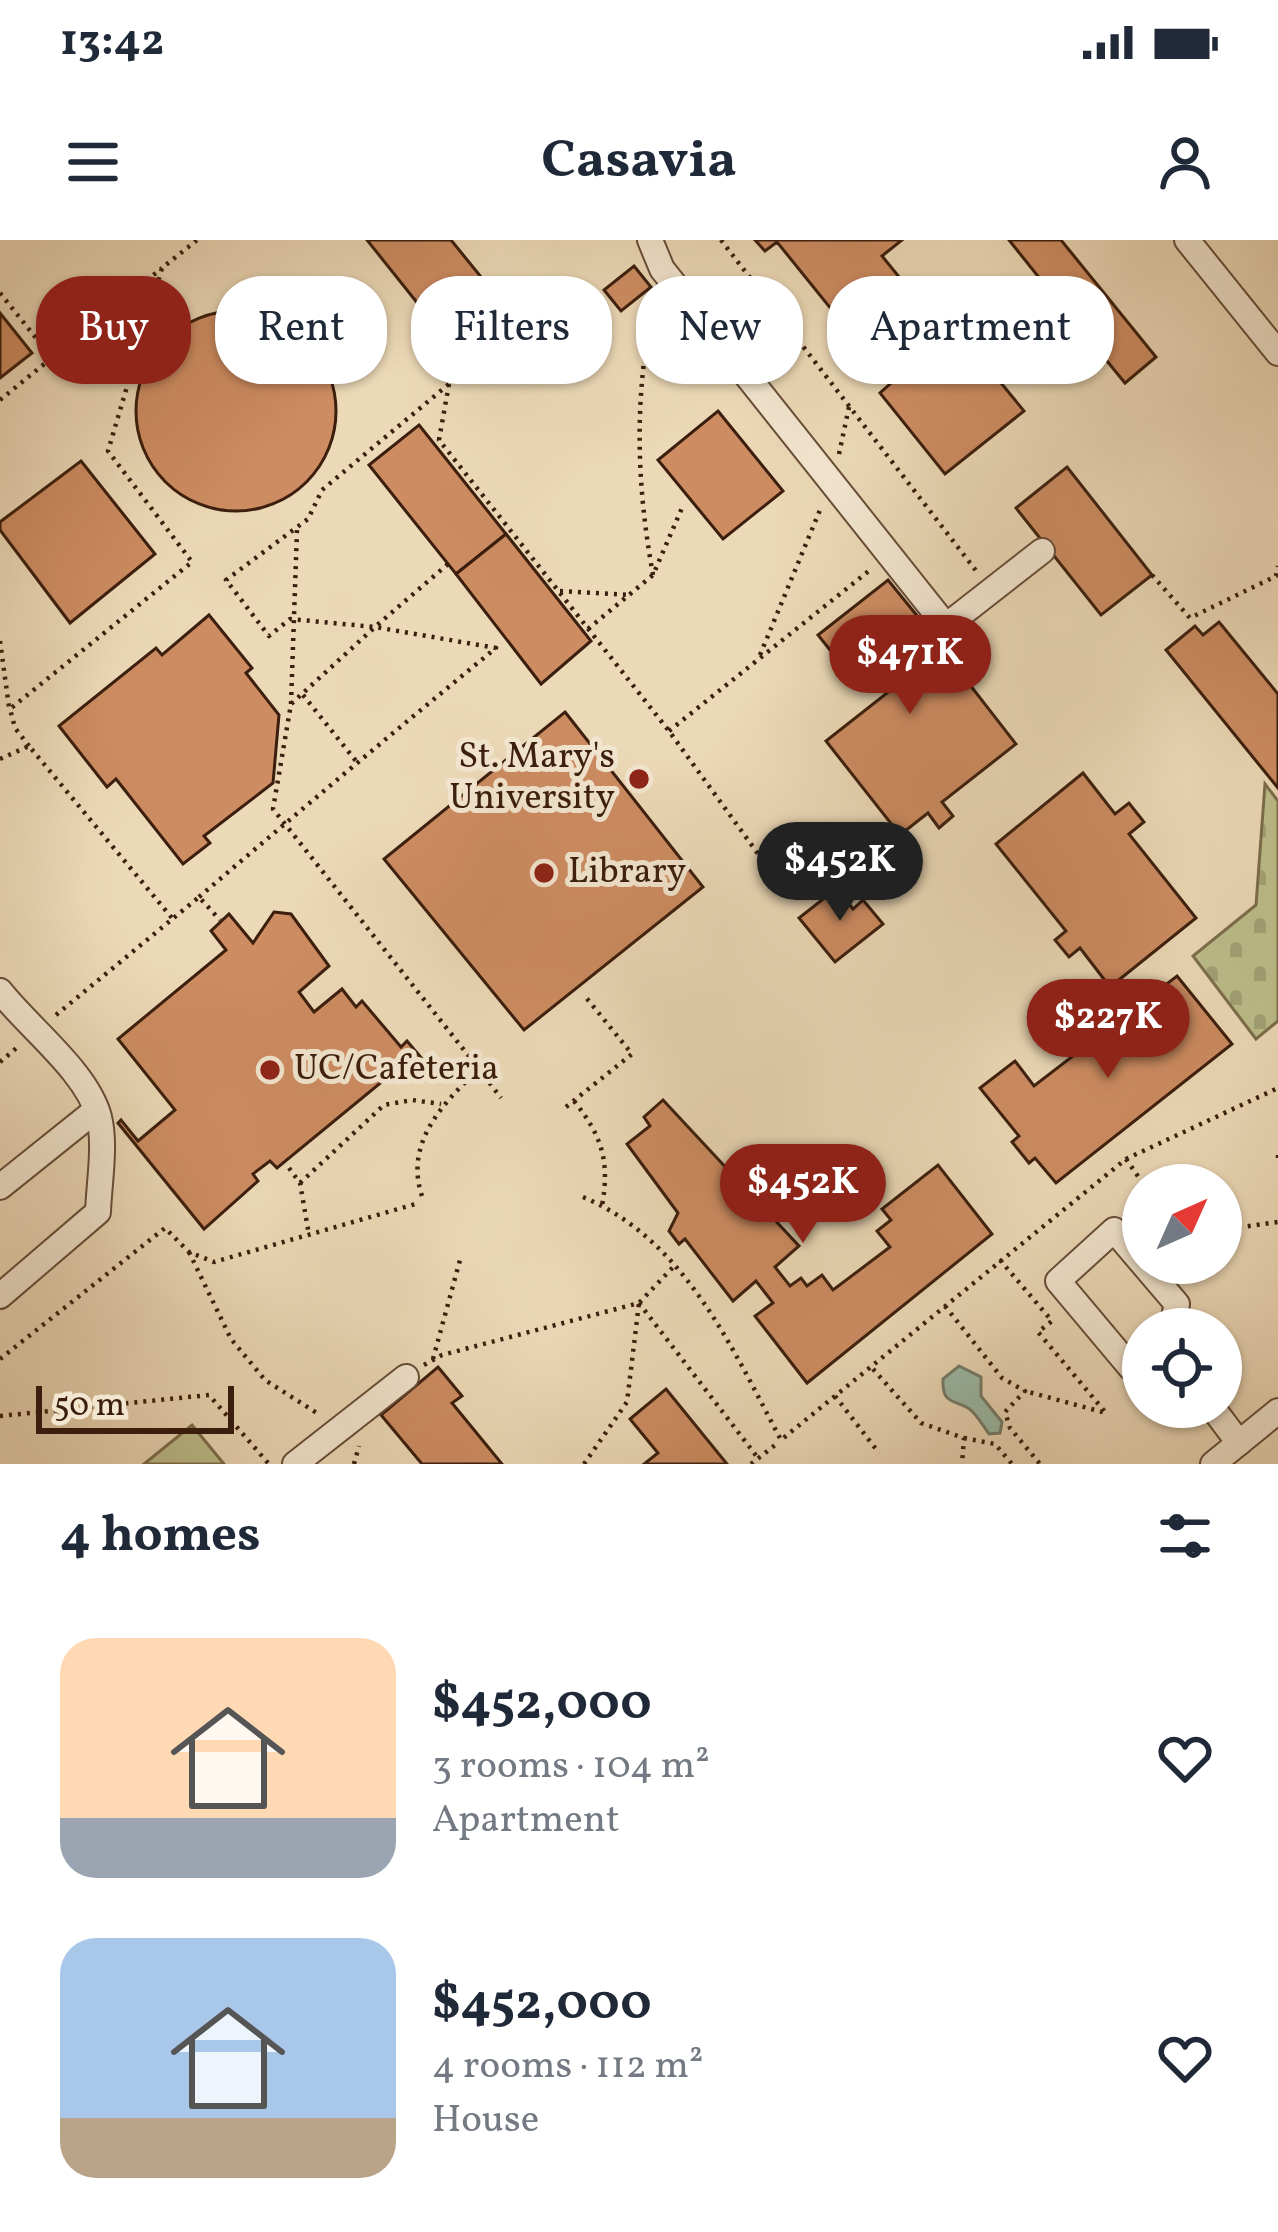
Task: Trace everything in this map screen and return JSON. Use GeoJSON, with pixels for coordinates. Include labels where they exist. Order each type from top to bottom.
{"type":"FeatureCollection","features":[{"type":"Feature","properties":{"kind":"street"},"geometry":{"type":"LineString","coordinates":[[650,240],[662,269],[946,626],[1042,551]]}},
{"type":"Feature","properties":{"kind":"street"},"geometry":{"type":"LineString","coordinates":[[1187,240],[1278,352]]}},
{"type":"Feature","properties":{"kind":"street"},"geometry":{"type":"LineString","coordinates":[[0,991],[34,1034],[82,1080],[96,1109],[98,1212],[0,1296]]}},
{"type":"Feature","properties":{"kind":"street"},"geometry":{"type":"LineString","coordinates":[[0,1187],[96,1109]]}},
{"type":"Feature","properties":{"kind":"street"},"geometry":{"type":"LineString","coordinates":[[1122,1357],[1058,1281],[1069,1265],[1114,1230],[1176,1308]]}},
{"type":"Feature","properties":{"kind":"street"},"geometry":{"type":"LineString","coordinates":[[295,1464],[406,1377]]}},
{"type":"Feature","properties":{"kind":"street"},"geometry":{"type":"LineString","coordinates":[[1213,1464],[1278,1411]]}},
{"type":"Feature","properties":{"kind":"street"},"geometry":{"type":"LineString","coordinates":[[1228,1428],[1239,1443]]}},
{"type":"Feature","properties":{"kind":"path"},"geometry":{"type":"LineString","coordinates":[[152,276],[197,240]]}},
{"type":"Feature","properties":{"kind":"path"},"geometry":{"type":"LineString","coordinates":[[721,240],[992,591]]}},
{"type":"Feature","properties":{"kind":"path"},"geometry":{"type":"LineString","coordinates":[[10,709],[192,562],[108,451],[162,268]]}},
{"type":"Feature","properties":{"kind":"path"},"geometry":{"type":"LineString","coordinates":[[652,575],[638,496],[638,374],[662,269]]}},
{"type":"Feature","properties":{"kind":"path"},"geometry":{"type":"LineString","coordinates":[[0,293],[36,338]]}},
{"type":"Feature","properties":{"kind":"path"},"geometry":{"type":"LineString","coordinates":[[0,400],[36,371]]}},
{"type":"Feature","properties":{"kind":"path"},"geometry":{"type":"LineString","coordinates":[[0,1062],[496,647],[290,619],[269,636],[226,580],[308,519],[322,490],[353,460],[449,384]]}},
{"type":"Feature","properties":{"kind":"path"},"geometry":{"type":"LineString","coordinates":[[449,384],[439,440],[669,731],[793,902]]}},
{"type":"Feature","properties":{"kind":"path"},"geometry":{"type":"LineString","coordinates":[[758,660],[832,482],[850,407]]}},
{"type":"Feature","properties":{"kind":"path"},"geometry":{"type":"LineString","coordinates":[[588,629],[652,575],[682,508]]}},
{"type":"Feature","properties":{"kind":"path"},"geometry":{"type":"LineString","coordinates":[[297,528],[290,619],[291,704],[273,809],[501,1098]]}},
{"type":"Feature","properties":{"kind":"path"},"geometry":{"type":"LineString","coordinates":[[669,731],[889,555]]}},
{"type":"Feature","properties":{"kind":"path"},"geometry":{"type":"LineString","coordinates":[[291,704],[448,564]]}},
{"type":"Feature","properties":{"kind":"path"},"geometry":{"type":"LineString","coordinates":[[1152,575],[1190,618],[1276,576],[1278,566]]}},
{"type":"Feature","properties":{"kind":"path"},"geometry":{"type":"LineString","coordinates":[[559,591],[632,595]]}},
{"type":"Feature","properties":{"kind":"path"},"geometry":{"type":"LineString","coordinates":[[0,641],[15,728],[172,918]]}},
{"type":"Feature","properties":{"kind":"path"},"geometry":{"type":"LineString","coordinates":[[303,695],[357,762]]}},
{"type":"Feature","properties":{"kind":"path"},"geometry":{"type":"LineString","coordinates":[[0,759],[29,746]]}},
{"type":"Feature","properties":{"kind":"path"},"geometry":{"type":"LineString","coordinates":[[199,897],[220,920]]}},
{"type":"Feature","properties":{"kind":"path"},"geometry":{"type":"LineString","coordinates":[[566,1107],[632,1054],[584,994]]}},
{"type":"Feature","properties":{"kind":"path"},"geometry":{"type":"LineString","coordinates":[[189,1252],[214,1262],[420,1200],[419,1154],[441,1105],[478,1069]]}},
{"type":"Feature","properties":{"kind":"path"},"geometry":{"type":"LineString","coordinates":[[751,1464],[1126,1159],[1278,1088]]}},
{"type":"Feature","properties":{"kind":"path"},"geometry":{"type":"LineString","coordinates":[[299,1184],[384,1105],[412,1100],[441,1105]]}},
{"type":"Feature","properties":{"kind":"path"},"geometry":{"type":"LineString","coordinates":[[574,1100],[603,1143],[608,1165],[602,1206]]}},
{"type":"Feature","properties":{"kind":"path"},"geometry":{"type":"LineString","coordinates":[[1126,1159],[1129,1164]]}},
{"type":"Feature","properties":{"kind":"path"},"geometry":{"type":"LineString","coordinates":[[289,1168],[299,1184],[309,1235]]}},
{"type":"Feature","properties":{"kind":"path"},"geometry":{"type":"LineString","coordinates":[[583,1197],[661,1246],[724,1332],[781,1440]]}},
{"type":"Feature","properties":{"kind":"path"},"geometry":{"type":"LineString","coordinates":[[1242,1227],[1278,1222]]}},
{"type":"Feature","properties":{"kind":"path"},"geometry":{"type":"LineString","coordinates":[[0,1359],[165,1228],[189,1252],[231,1340],[265,1380],[301,1399],[338,1431]]}},
{"type":"Feature","properties":{"kind":"path"},"geometry":{"type":"LineString","coordinates":[[460,1260],[433,1359],[639,1303],[675,1265]]}},
{"type":"Feature","properties":{"kind":"path"},"geometry":{"type":"LineString","coordinates":[[945,1306],[1001,1378],[1025,1391],[1106,1413],[1038,1332],[1052,1321],[1000,1260]]}},
{"type":"Feature","properties":{"kind":"path"},"geometry":{"type":"LineString","coordinates":[[639,1303],[758,1458]]}},
{"type":"Feature","properties":{"kind":"path"},"geometry":{"type":"LineString","coordinates":[[584,1464],[627,1402],[639,1303]]}},
{"type":"Feature","properties":{"kind":"path"},"geometry":{"type":"LineString","coordinates":[[871,1367],[921,1423],[995,1444],[1012,1464]]}},
{"type":"Feature","properties":{"kind":"path"},"geometry":{"type":"LineString","coordinates":[[1025,1391],[1004,1412],[1010,1428],[1040,1464]]}},
{"type":"Feature","properties":{"kind":"path"},"geometry":{"type":"LineString","coordinates":[[0,1416],[209,1395],[269,1464]]}},
{"type":"Feature","properties":{"kind":"path"},"geometry":{"type":"LineString","coordinates":[[835,1396],[878,1453]]}},
{"type":"Feature","properties":{"kind":"path"},"geometry":{"type":"LineString","coordinates":[[962,1464],[964,1438]]}},
{"type":"Feature","properties":{"kind":"green space"},"geometry":{"type":"Polygon","coordinates":[[[1265,784],[1278,801],[1278,1021],[1256,1039],[1193,956],[1256,905],[1265,784]]]}},
{"type":"Feature","properties":{"kind":"green space"},"geometry":{"type":"Polygon","coordinates":[[[192,1425],[224,1464],[144,1464],[192,1425]]]}},
{"type":"Feature","properties":{"kind":"shaded area"},"geometry":{"type":"Polygon","coordinates":[[[959,1366],[981,1377],[981,1396],[1002,1422],[1000,1433],[989,1434],[971,1410],[946,1397],[943,1379],[959,1366]]]}},
{"type":"Feature","properties":{"kind":"building"},"geometry":{"type":"Polygon","coordinates":[[[367,240],[451,240],[480,276],[411,276],[411,295],[367,240]]]}},
{"type":"Feature","properties":{"kind":"building"},"geometry":{"type":"Polygon","coordinates":[[[755,240],[902,240],[882,256],[898,276],[827,276],[827,304],[777,242],[765,251],[755,240]]]}},
{"type":"Feature","properties":{"kind":"building"},"geometry":{"type":"Polygon","coordinates":[[[1009,240],[1061,240],[1090,276],[1038,276],[1009,240]]]}},
{"type":"Feature","properties":{"kind":"building"},"geometry":{"type":"Polygon","coordinates":[[[634,266],[642,276],[636,276],[636,299],[621,311],[612,300],[612,284],[634,266]]]}},
{"type":"Feature","properties":{"kind":"building"},"geometry":{"type":"Polygon","coordinates":[[[1114,305],[1156,357],[1125,383],[1114,370],[1114,305]]]}},
{"type":"Feature","properties":{"kind":"building"},"geometry":{"type":"Polygon","coordinates":[[[0,313],[32,353],[0,378],[0,313]]]}},
{"type":"Feature","properties":{"kind":"building"},"geometry":{"type":"Polygon","coordinates":[[[215,314],[215,384],[331,384],[334,430],[319,466],[291,494],[255,509],[217,509],[181,494],[153,466],[138,430],[141,384],[191,384],[191,323],[215,314]]]}},
{"type":"Feature","properties":{"kind":"building"},"geometry":{"type":"Polygon","coordinates":[[[890,384],[1002,384],[1024,411],[945,474],[880,393],[890,384]]]}},
{"type":"Feature","properties":{"kind":"building"},"geometry":{"type":"Polygon","coordinates":[[[718,411],[783,491],[723,539],[658,460],[718,411]]]}},
{"type":"Feature","properties":{"kind":"building"},"geometry":{"type":"Polygon","coordinates":[[[419,425],[506,534],[456,574],[369,465],[419,425]]]}},
{"type":"Feature","properties":{"kind":"building"},"geometry":{"type":"Polygon","coordinates":[[[81,461],[155,554],[70,623],[0,530],[0,522],[81,461]]]}},
{"type":"Feature","properties":{"kind":"building"},"geometry":{"type":"Polygon","coordinates":[[[1067,467],[1152,575],[1101,615],[1016,508],[1067,467]]]}},
{"type":"Feature","properties":{"kind":"building"},"geometry":{"type":"Polygon","coordinates":[[[506,534],[591,641],[541,684],[456,574],[506,534]]]}},
{"type":"Feature","properties":{"kind":"building"},"geometry":{"type":"Polygon","coordinates":[[[888,580],[923,623],[900,641],[903,646],[910,641],[922,656],[915,661],[920,667],[942,649],[1016,744],[942,802],[953,816],[939,828],[928,813],[900,835],[826,741],[896,686],[889,676],[897,670],[887,654],[854,680],[818,635],[888,580]]]}},
{"type":"Feature","properties":{"kind":"building"},"geometry":{"type":"Polygon","coordinates":[[[209,615],[252,668],[246,673],[279,715],[273,783],[204,836],[210,843],[183,864],[116,779],[107,787],[59,726],[156,648],[162,655],[209,615]]]}},
{"type":"Feature","properties":{"kind":"building"},"geometry":{"type":"Polygon","coordinates":[[[1219,622],[1278,694],[1278,788],[1166,650],[1195,626],[1203,635],[1219,622]]]}},
{"type":"Feature","properties":{"kind":"building","name":"Library"},"geometry":{"type":"Polygon","coordinates":[[[565,712],[703,887],[524,1030],[384,859],[565,712]]]}},
{"type":"Feature","properties":{"kind":"building"},"geometry":{"type":"Polygon","coordinates":[[[1083,773],[1115,814],[1129,803],[1144,822],[1129,834],[1196,918],[1110,987],[1080,948],[1069,957],[1055,940],[1066,931],[996,844],[1083,773]]]}},
{"type":"Feature","properties":{"kind":"building"},"geometry":{"type":"Polygon","coordinates":[[[837,888],[853,909],[863,900],[883,924],[835,962],[799,918],[837,888]]]}},
{"type":"Feature","properties":{"kind":"building","name":"UC/Cafeteria"},"geometry":{"type":"Polygon","coordinates":[[[274,912],[291,914],[329,966],[299,992],[314,1012],[342,989],[356,1007],[362,1001],[401,1047],[407,1041],[424,1061],[409,1074],[401,1066],[277,1168],[270,1161],[253,1174],[258,1181],[204,1229],[118,1123],[121,1120],[138,1141],[175,1110],[118,1039],[226,950],[211,931],[229,914],[253,943],[274,912]]]}},
{"type":"Feature","properties":{"kind":"building"},"geometry":{"type":"Polygon","coordinates":[[[1177,976],[1232,1044],[1056,1183],[1035,1158],[1029,1163],[1012,1142],[1019,1136],[980,1088],[1015,1061],[1034,1086],[1177,976]]]}},
{"type":"Feature","properties":{"kind":"building"},"geometry":{"type":"Polygon","coordinates":[[[663,1100],[799,1246],[775,1267],[790,1286],[801,1278],[807,1286],[822,1275],[833,1290],[890,1247],[877,1231],[891,1220],[882,1209],[938,1165],[992,1234],[807,1383],[755,1316],[773,1303],[756,1281],[733,1301],[685,1239],[679,1244],[669,1231],[678,1213],[627,1144],[650,1126],[644,1117],[663,1100]]]}},
{"type":"Feature","properties":{"kind":"building"},"geometry":{"type":"Polygon","coordinates":[[[438,1367],[462,1396],[452,1403],[502,1464],[422,1464],[381,1415],[438,1367]]]}},
{"type":"Feature","properties":{"kind":"building"},"geometry":{"type":"Polygon","coordinates":[[[666,1389],[727,1464],[644,1464],[658,1453],[630,1419],[666,1389]]]}},
{"type":"Feature","properties":{"kind":"place","name":"St. Mary's University"},"geometry":{"type":"Point","coordinates":[639,779]}},
{"type":"Feature","properties":{"kind":"place","name":"Library"},"geometry":{"type":"Point","coordinates":[544,873]}},
{"type":"Feature","properties":{"kind":"place","name":"UC/Cafeteria"},"geometry":{"type":"Point","coordinates":[270,1070]}}]}
